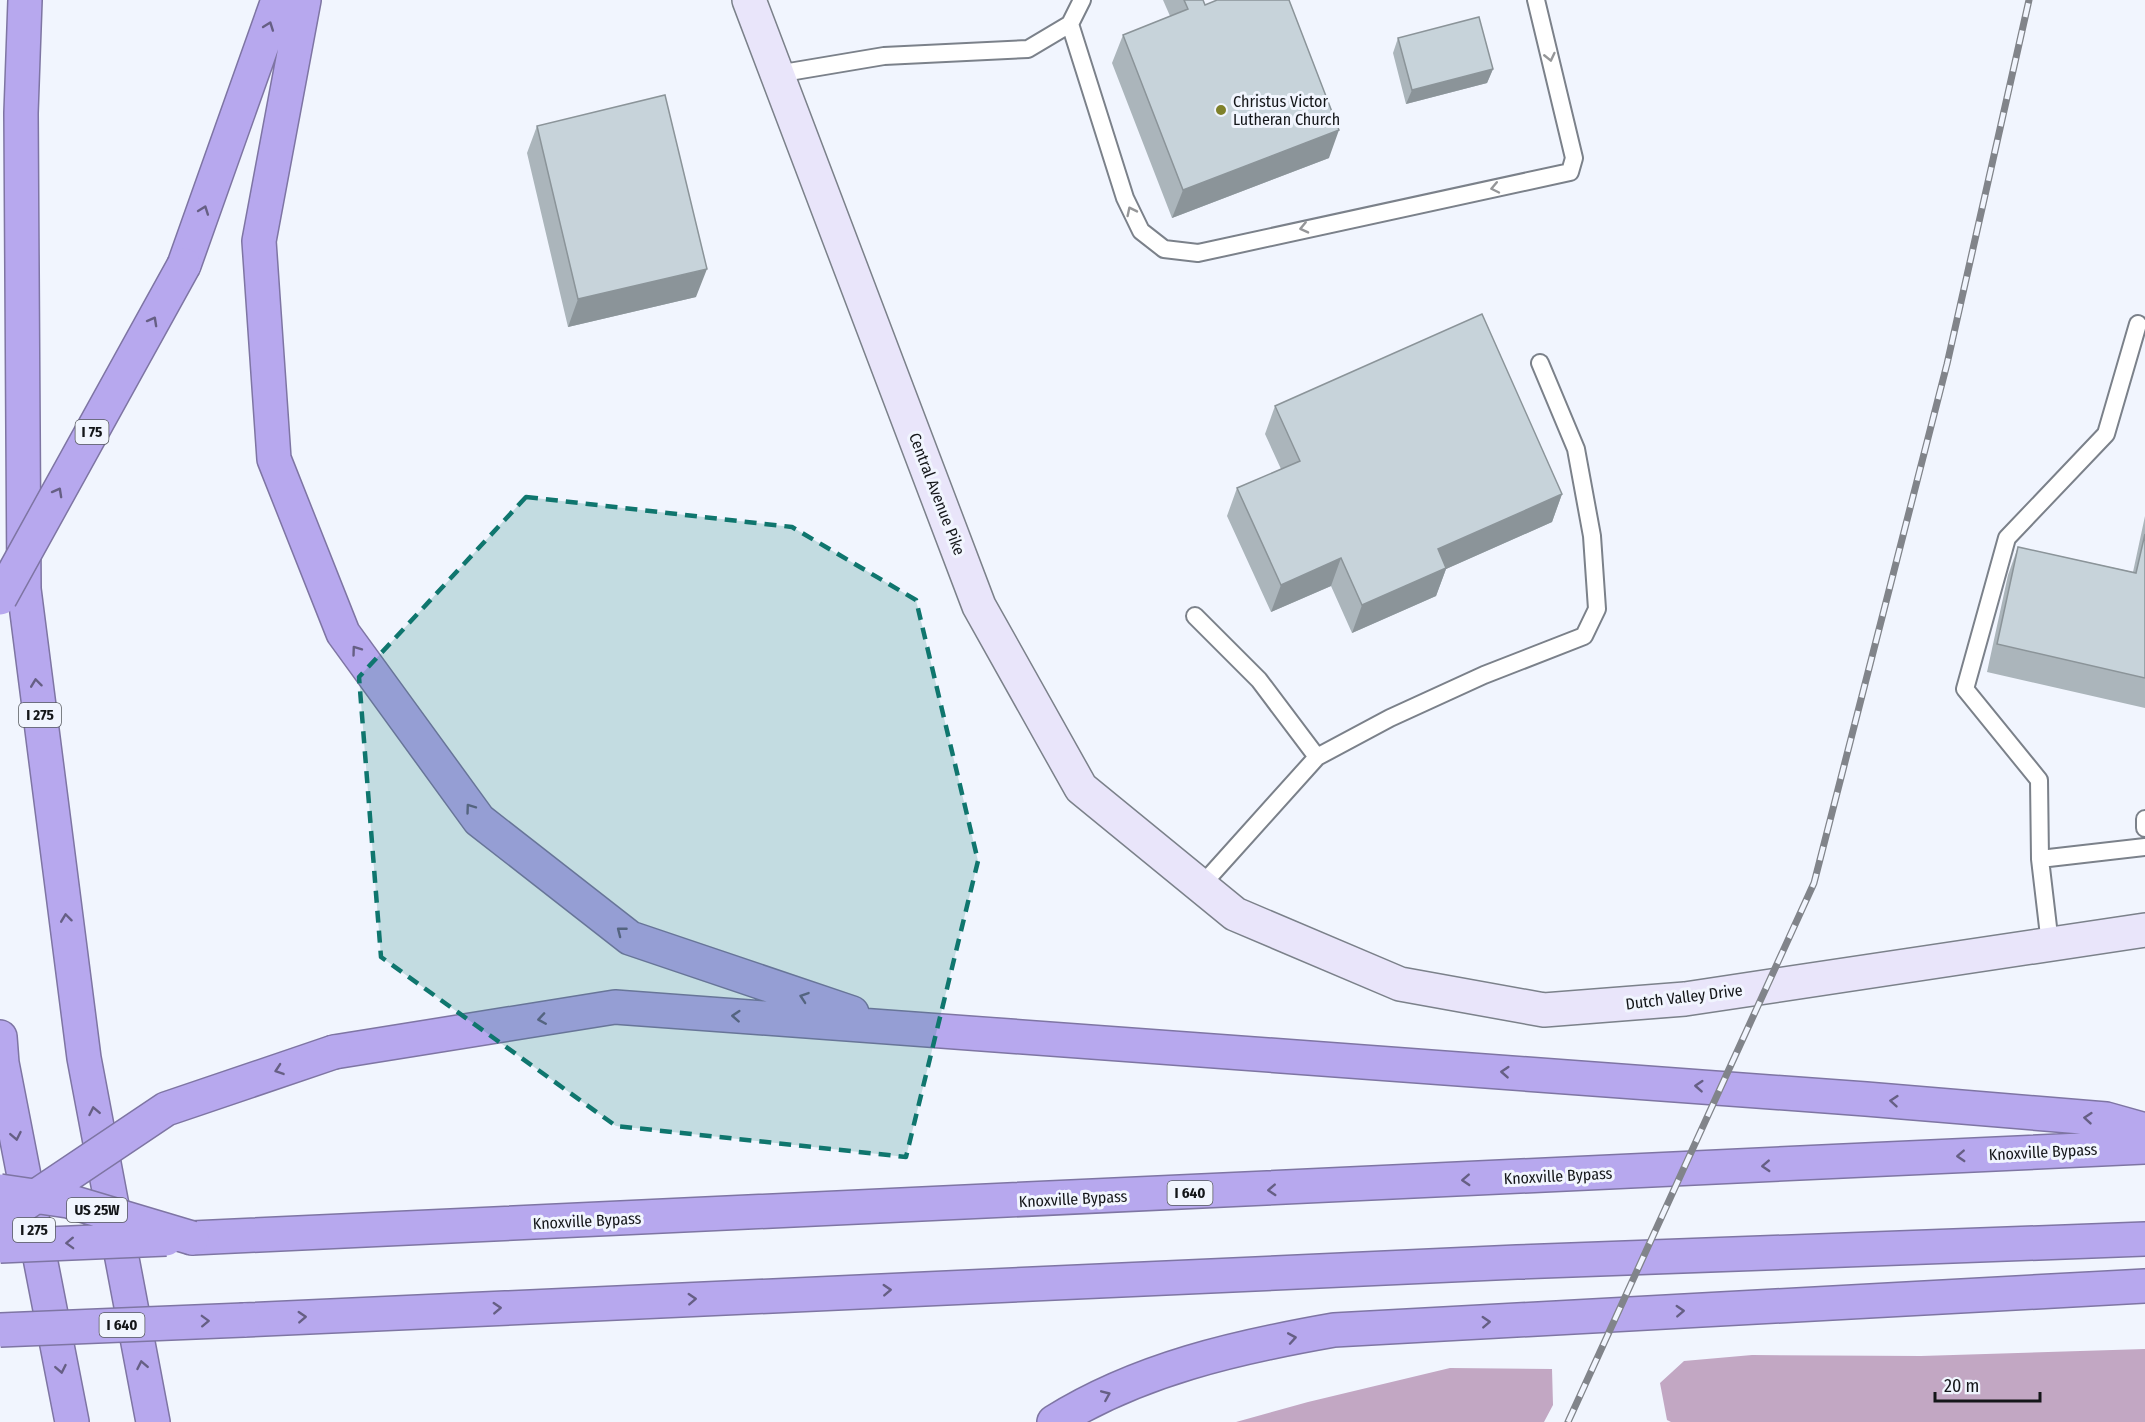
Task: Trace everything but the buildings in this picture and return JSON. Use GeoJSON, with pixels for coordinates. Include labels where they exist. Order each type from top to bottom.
{"type":"FeatureCollection","features":[{"type":"Feature","properties":{"kind":"highway","name":"I 275"},"geometry":{"type":"LineString","coordinates":[[25,0],[21,113],[24,589],[84,1058],[153,1422]]}},
{"type":"Feature","properties":{"kind":"highway","name":"I 75"},"geometry":{"type":"LineString","coordinates":[[0,598],[184,265],[278,0]]}},
{"type":"Feature","properties":{"kind":"highway"},"geometry":{"type":"LineString","coordinates":[[304,0],[259,241],[274,459],[344,633],[479,820],[630,938],[899,1029]]}},
{"type":"Feature","properties":{"kind":"highway"},"geometry":{"type":"LineString","coordinates":[[0,1224],[5,1217],[166,1109],[334,1052],[615,1007],[1878,1100],[2106,1119],[2145,1130]]}},
{"type":"Feature","properties":{"kind":"highway","name":"I 275"},"geometry":{"type":"LineString","coordinates":[[0,1037],[2,1063],[70,1417]]}},
{"type":"Feature","properties":{"kind":"highway","name":"Knoxville Bypass"},"geometry":{"type":"LineString","coordinates":[[0,1246],[2145,1148]]}},
{"type":"Feature","properties":{"kind":"highway","name":"US 25W"},"geometry":{"type":"LineString","coordinates":[[0,1191],[68,1201],[192,1238]]}},
{"type":"Feature","properties":{"kind":"highway","name":"I 640"},"geometry":{"type":"LineString","coordinates":[[0,1330],[1517,1262],[2145,1239]]}},
{"type":"Feature","properties":{"kind":"highway"},"geometry":{"type":"LineString","coordinates":[[1054,1422],[1079,1406],[1160,1372],[1246,1346],[1335,1330],[2145,1286]]}},
{"type":"Feature","properties":{"kind":"main road","name":"Central Avenue Pike"},"geometry":{"type":"LineString","coordinates":[[749,0],[980,606],[1081,788],[1235,914]]}},
{"type":"Feature","properties":{"kind":"main road","name":"Dutch Valley Drive"},"geometry":{"type":"LineString","coordinates":[[1235,914],[1400,984],[1544,1010],[1684,999],[2145,930]]}},
{"type":"Feature","properties":{"kind":"lane"},"geometry":{"type":"LineString","coordinates":[[777,74],[884,56],[1028,49],[1070,24],[1082,0]]}},
{"type":"Feature","properties":{"kind":"lane"},"geometry":{"type":"LineString","coordinates":[[1070,24],[1125,198],[1141,231],[1164,249],[1198,253],[1570,172],[1574,158],[1536,0]]}},
{"type":"Feature","properties":{"kind":"lane"},"geometry":{"type":"LineString","coordinates":[[2050,944],[2040,859],[2039,780],[1965,689],[2007,538],[2106,434],[2138,324]]}},
{"type":"Feature","properties":{"kind":"lane"},"geometry":{"type":"LineString","coordinates":[[1201,886],[1317,757],[1390,718],[1484,675],[1584,636],[1597,609],[1592,536],[1576,449],[1540,363]]}},
{"type":"Feature","properties":{"kind":"lane"},"geometry":{"type":"LineString","coordinates":[[1195,616],[1259,680],[1317,757]]}},
{"type":"Feature","properties":{"kind":"lane"},"geometry":{"type":"LineString","coordinates":[[2145,819],[2145,828]]}},
{"type":"Feature","properties":{"kind":"lane"},"geometry":{"type":"LineString","coordinates":[[2040,859],[2145,848]]}},
{"type":"Feature","properties":{"kind":"highlighted area"},"geometry":{"type":"Polygon","coordinates":[[[526,497],[792,527],[916,600],[978,861],[906,1157],[616,1126],[381,957],[359,677],[526,497]]]}},
{"type":"Feature","properties":{"kind":"shaded area"},"geometry":{"type":"Polygon","coordinates":[[[2145,1349],[2145,1422],[1671,1422],[1667,1420],[1660,1383],[1684,1361],[1752,1355],[1921,1356],[2145,1349]]]}},
{"type":"Feature","properties":{"kind":"shaded area"},"geometry":{"type":"Polygon","coordinates":[[[1450,1368],[1552,1369],[1553,1405],[1544,1422],[1236,1422],[1308,1402],[1450,1368]]]}},
{"type":"Feature","properties":{"kind":"railway"},"geometry":{"type":"LineString","coordinates":[[1568,1422],[1814,883],[1947,364],[2029,0]]}},
{"type":"Feature","properties":{"kind":"place","name":"Christus Victor Lutheran Church"},"geometry":{"type":"Point","coordinates":[1221,110]}}]}
